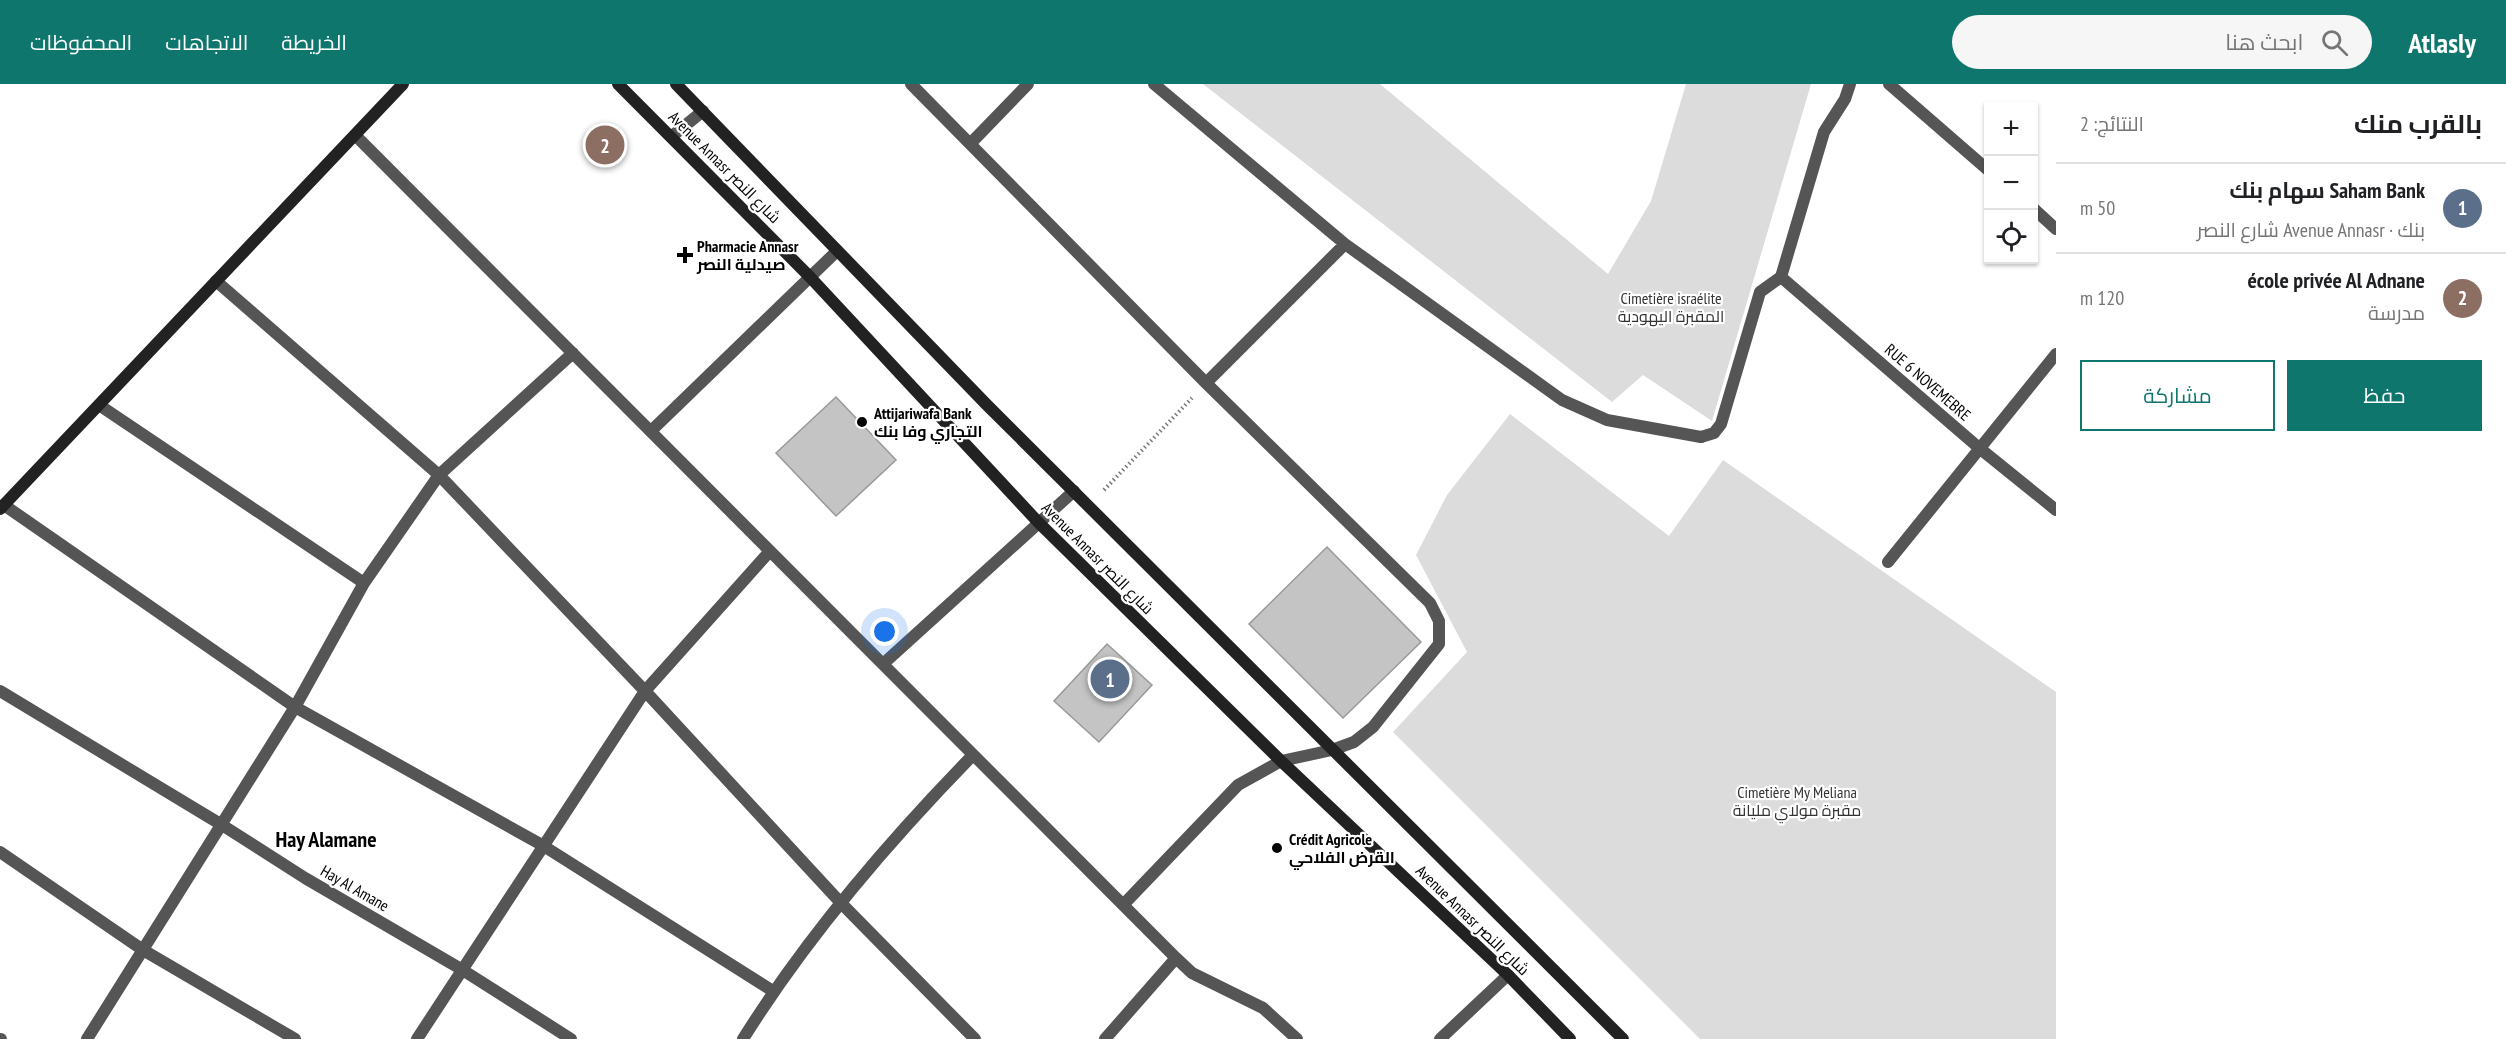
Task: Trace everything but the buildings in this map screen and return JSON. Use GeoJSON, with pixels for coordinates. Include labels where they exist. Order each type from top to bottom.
{"type":"FeatureCollection","features":[{"type":"Feature","properties":{"kind":"main road"},"geometry":{"type":"LineString","coordinates":[[2,507],[403,84]]}},
{"type":"Feature","properties":{"kind":"main road","name":"Avenue Annasr شارع النصر"},"geometry":{"type":"LineString","coordinates":[[618,84],[810,276],[1038,522],[1281,761],[1508,975],[1570,1039]]}},
{"type":"Feature","properties":{"kind":"main road","name":"Avenue Annasr شارع النصر"},"geometry":{"type":"LineString","coordinates":[[676,84],[1089,506],[1623,1039]]}},
{"type":"Feature","properties":{"kind":"street"},"geometry":{"type":"LineString","coordinates":[[911,84],[1206,383],[1430,603],[1439,621],[1439,644],[1374,727],[1354,742],[1332,750],[1281,761],[1238,785],[1123,905]]}},
{"type":"Feature","properties":{"kind":"street"},"geometry":{"type":"LineString","coordinates":[[970,144],[1028,84]]}},
{"type":"Feature","properties":{"kind":"street"},"geometry":{"type":"LineString","coordinates":[[1154,84],[1345,244],[1562,400],[1607,420],[1701,436],[1714,433],[1721,424],[1760,292],[1781,277],[1824,132],[1845,99],[1850,84]]}},
{"type":"Feature","properties":{"kind":"street"},"geometry":{"type":"LineString","coordinates":[[1889,84],[1984,166]]}},
{"type":"Feature","properties":{"kind":"street"},"geometry":{"type":"LineString","coordinates":[[671,137],[703,111]]}},
{"type":"Feature","properties":{"kind":"street"},"geometry":{"type":"LineString","coordinates":[[355,135],[1176,958],[1192,973],[1263,1008],[1297,1039]]}},
{"type":"Feature","properties":{"kind":"street"},"geometry":{"type":"LineString","coordinates":[[2035,210],[2056,229]]}},
{"type":"Feature","properties":{"kind":"street"},"geometry":{"type":"LineString","coordinates":[[1206,383],[1345,244]]}},
{"type":"Feature","properties":{"kind":"street"},"geometry":{"type":"LineString","coordinates":[[651,431],[837,251]]}},
{"type":"Feature","properties":{"kind":"street","name":"RUE 6 NOVEMEBRE"},"geometry":{"type":"LineString","coordinates":[[1781,277],[1978,447],[2056,510]]}},
{"type":"Feature","properties":{"kind":"street"},"geometry":{"type":"LineString","coordinates":[[216,281],[439,475],[645,691],[840,902],[975,1039]]}},
{"type":"Feature","properties":{"kind":"street"},"geometry":{"type":"LineString","coordinates":[[87,1039],[295,707],[364,583],[439,475],[573,353]]}},
{"type":"Feature","properties":{"kind":"street"},"geometry":{"type":"LineString","coordinates":[[1888,562],[1978,447],[2056,354]]}},
{"type":"Feature","properties":{"kind":"street"},"geometry":{"type":"LineString","coordinates":[[99,405],[364,583]]}},
{"type":"Feature","properties":{"kind":"street"},"geometry":{"type":"LineString","coordinates":[[883,664],[1074,490]]}},
{"type":"Feature","properties":{"kind":"street"},"geometry":{"type":"LineString","coordinates":[[2,507],[295,707],[542,845],[773,991]]}},
{"type":"Feature","properties":{"kind":"street"},"geometry":{"type":"LineString","coordinates":[[417,1039],[645,691],[770,551]]}},
{"type":"Feature","properties":{"kind":"street","name":"Hay Al Amane"},"geometry":{"type":"LineString","coordinates":[[0,691],[222,825],[305,878],[461,969],[571,1039]]}},
{"type":"Feature","properties":{"kind":"street"},"geometry":{"type":"LineString","coordinates":[[743,1039],[773,991],[840,902],[973,755]]}},
{"type":"Feature","properties":{"kind":"street"},"geometry":{"type":"LineString","coordinates":[[0,852],[143,950],[295,1039]]}},
{"type":"Feature","properties":{"kind":"street"},"geometry":{"type":"LineString","coordinates":[[1105,1039],[1176,958]]}},
{"type":"Feature","properties":{"kind":"street"},"geometry":{"type":"LineString","coordinates":[[1440,1039],[1508,975]]}},
{"type":"Feature","properties":{"kind":"path"},"geometry":{"type":"LineString","coordinates":[[1089,506],[1206,383]]}},
{"type":"Feature","properties":{"kind":"green space","name":"Cimetière israélite المقبرة اليهودية"},"geometry":{"type":"Polygon","coordinates":[[[1203,84],[1380,84],[1608,274],[1651,201],[1686,84],[1811,84],[1712,421],[1643,375],[1612,402],[1203,84]]]}},
{"type":"Feature","properties":{"kind":"green space","name":"Cimetière My Meliana مقبرة مولاي مليانة"},"geometry":{"type":"Polygon","coordinates":[[[1510,414],[1669,536],[1723,460],[2056,692],[2056,1039],[1700,1039],[1393,732],[1467,652],[1416,555],[1447,495],[1510,414]]]}},
{"type":"Feature","properties":{"kind":"place","name":"école privée Al Adnane"},"geometry":{"type":"Point","coordinates":[605,145]}},
{"type":"Feature","properties":{"kind":"place","name":"Pharmacie Annasr صيدلية النصر"},"geometry":{"type":"Point","coordinates":[685,255]}},
{"type":"Feature","properties":{"kind":"place","name":"Attijariwafa Bank التجاري وفا بنك"},"geometry":{"type":"Point","coordinates":[862,422]}},
{"type":"Feature","properties":{"kind":"place","name":"Saham Bank سهام بنك"},"geometry":{"type":"Point","coordinates":[1110,679]}},
{"type":"Feature","properties":{"kind":"place","name":"Crédit Agricole القرض الفلاحي"},"geometry":{"type":"Point","coordinates":[1277,848]}},
{"type":"Feature","properties":{"kind":"district","name":"Hay Alamane"},"geometry":{"type":"Point","coordinates":[326,839]}}]}
